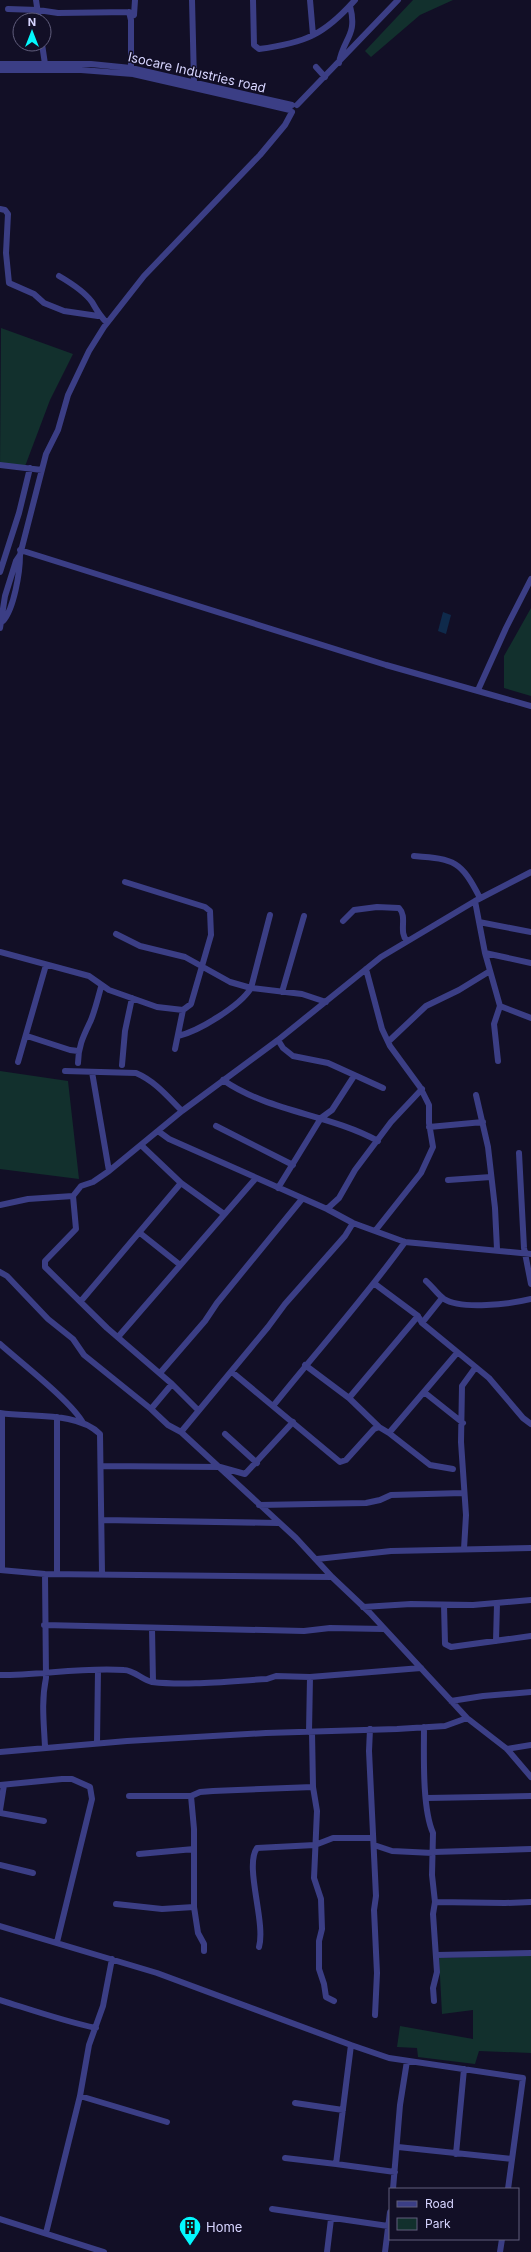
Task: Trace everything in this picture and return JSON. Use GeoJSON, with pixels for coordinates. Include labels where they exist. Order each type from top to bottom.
{"type":"FeatureCollection","features":[{"type":"Feature","properties":{"kind":"street"},"geometry":{"type":"LineString","coordinates":[[36,0],[38,10]]}},
{"type":"Feature","properties":{"kind":"street"},"geometry":{"type":"LineString","coordinates":[[8,9],[38,10],[58,13],[129,12],[134,15],[135,0]]}},
{"type":"Feature","properties":{"kind":"street"},"geometry":{"type":"LineString","coordinates":[[192,0],[194,81]]}},
{"type":"Feature","properties":{"kind":"street"},"geometry":{"type":"LineString","coordinates":[[253,0],[254,45],[256,48],[287,45],[326,30],[355,0]]}},
{"type":"Feature","properties":{"kind":"street"},"geometry":{"type":"LineString","coordinates":[[310,0],[313,36]]}},
{"type":"Feature","properties":{"kind":"street"},"geometry":{"type":"LineString","coordinates":[[0,628],[3,621],[5,596],[20,553],[46,454],[58,430],[68,395],[89,351],[107,323],[144,276],[260,155],[285,125],[293,108],[325,77],[398,0]]}},
{"type":"Feature","properties":{"kind":"street"},"geometry":{"type":"LineString","coordinates":[[338,63],[340,55],[352,35],[353,18],[350,6]]}},
{"type":"Feature","properties":{"kind":"street"},"geometry":{"type":"LineString","coordinates":[[129,12],[131,20],[131,68]]}},
{"type":"Feature","properties":{"kind":"street"},"geometry":{"type":"LineString","coordinates":[[43,52],[45,64]]}},
{"type":"Feature","properties":{"kind":"street","name":"Isocare Industries road"},"geometry":{"type":"LineString","coordinates":[[0,64],[91,64],[131,68],[194,81],[293,108]]}},
{"type":"Feature","properties":{"kind":"street"},"geometry":{"type":"LineString","coordinates":[[316,67],[325,77]]}},
{"type":"Feature","properties":{"kind":"street","name":"Isocare Industries road"},"geometry":{"type":"LineString","coordinates":[[0,70],[81,70],[133,74],[293,108]]}},
{"type":"Feature","properties":{"kind":"street"},"geometry":{"type":"LineString","coordinates":[[0,210],[5,210],[8,214],[6,253],[9,283],[34,294],[44,303],[64,311],[98,316]]}},
{"type":"Feature","properties":{"kind":"street"},"geometry":{"type":"LineString","coordinates":[[59,276],[74,284],[86,296],[98,316],[107,323]]}},
{"type":"Feature","properties":{"kind":"street"},"geometry":{"type":"LineString","coordinates":[[0,465],[42,470]]}},
{"type":"Feature","properties":{"kind":"street"},"geometry":{"type":"LineString","coordinates":[[0,572],[19,513],[30,468]]}},
{"type":"Feature","properties":{"kind":"street"},"geometry":{"type":"LineString","coordinates":[[20,553],[371,660],[531,706]]}},
{"type":"Feature","properties":{"kind":"street"},"geometry":{"type":"LineString","coordinates":[[478,690],[506,628],[531,579]]}},
{"type":"Feature","properties":{"kind":"street"},"geometry":{"type":"LineString","coordinates":[[414,856],[439,858],[456,864],[469,877],[478,900],[479,922],[485,953],[500,1006],[494,1024],[498,1061]]}},
{"type":"Feature","properties":{"kind":"street"},"geometry":{"type":"LineString","coordinates":[[198,1410],[160,1373],[118,1337],[44,1264],[76,1229],[73,1196],[81,1186],[93,1182],[109,1171],[182,1111],[278,1040],[366,969],[407,941],[478,900],[531,872]]}},
{"type":"Feature","properties":{"kind":"street"},"geometry":{"type":"LineString","coordinates":[[0,952],[89,976],[101,987],[157,1007],[182,1010],[191,1004],[211,935],[212,916],[208,909],[125,882]]}},
{"type":"Feature","properties":{"kind":"street"},"geometry":{"type":"LineString","coordinates":[[343,921],[354,910],[377,907],[399,908],[403,913],[403,933],[407,941]]}},
{"type":"Feature","properties":{"kind":"street"},"geometry":{"type":"LineString","coordinates":[[178,1036],[189,1034],[206,1025],[240,1003],[251,988],[270,915]]}},
{"type":"Feature","properties":{"kind":"street"},"geometry":{"type":"LineString","coordinates":[[282,992],[304,916]]}},
{"type":"Feature","properties":{"kind":"street"},"geometry":{"type":"LineString","coordinates":[[479,922],[531,932]]}},
{"type":"Feature","properties":{"kind":"street"},"geometry":{"type":"LineString","coordinates":[[116,934],[140,946],[184,957],[201,968],[230,982],[251,988],[311,996],[326,1002]]}},
{"type":"Feature","properties":{"kind":"street"},"geometry":{"type":"LineString","coordinates":[[485,953],[531,962]]}},
{"type":"Feature","properties":{"kind":"street"},"geometry":{"type":"LineString","coordinates":[[18,1062],[46,965]]}},
{"type":"Feature","properties":{"kind":"street"},"geometry":{"type":"LineString","coordinates":[[366,969],[381,1025],[390,1046],[422,1089],[429,1105],[433,1147],[426,1164],[375,1231]]}},
{"type":"Feature","properties":{"kind":"street"},"geometry":{"type":"LineString","coordinates":[[389,1041],[426,1006],[459,990],[490,971]]}},
{"type":"Feature","properties":{"kind":"street"},"geometry":{"type":"LineString","coordinates":[[78,1063],[78,1051],[101,987]]}},
{"type":"Feature","properties":{"kind":"street"},"geometry":{"type":"LineString","coordinates":[[122,1065],[125,1031],[132,998]]}},
{"type":"Feature","properties":{"kind":"street"},"geometry":{"type":"LineString","coordinates":[[500,1006],[531,1018]]}},
{"type":"Feature","properties":{"kind":"street"},"geometry":{"type":"LineString","coordinates":[[176,1050],[182,1010]]}},
{"type":"Feature","properties":{"kind":"street"},"geometry":{"type":"LineString","coordinates":[[26,1036],[70,1050],[78,1051]]}},
{"type":"Feature","properties":{"kind":"street"},"geometry":{"type":"LineString","coordinates":[[278,1040],[283,1048],[293,1056],[328,1063],[383,1088]]}},
{"type":"Feature","properties":{"kind":"street"},"geometry":{"type":"LineString","coordinates":[[65,1071],[125,1072],[144,1076],[162,1090],[182,1111]]}},
{"type":"Feature","properties":{"kind":"street"},"geometry":{"type":"LineString","coordinates":[[92,1072],[109,1171]]}},
{"type":"Feature","properties":{"kind":"street"},"geometry":{"type":"LineString","coordinates":[[278,1188],[320,1118],[332,1110],[354,1076]]}},
{"type":"Feature","properties":{"kind":"street"},"geometry":{"type":"LineString","coordinates":[[223,1080],[239,1092],[347,1127],[378,1141]]}},
{"type":"Feature","properties":{"kind":"street"},"geometry":{"type":"LineString","coordinates":[[327,1209],[339,1198],[353,1173],[400,1112],[422,1089]]}},
{"type":"Feature","properties":{"kind":"street"},"geometry":{"type":"LineString","coordinates":[[476,1095],[483,1122],[491,1176],[495,1208],[496,1249]]}},
{"type":"Feature","properties":{"kind":"street"},"geometry":{"type":"LineString","coordinates":[[430,1127],[483,1122]]}},
{"type":"Feature","properties":{"kind":"street"},"geometry":{"type":"LineString","coordinates":[[216,1126],[293,1165]]}},
{"type":"Feature","properties":{"kind":"street"},"geometry":{"type":"LineString","coordinates":[[158,1131],[168,1140],[327,1209],[353,1223],[405,1242],[528,1253]]}},
{"type":"Feature","properties":{"kind":"street"},"geometry":{"type":"LineString","coordinates":[[141,1145],[181,1183],[224,1214]]}},
{"type":"Feature","properties":{"kind":"street"},"geometry":{"type":"LineString","coordinates":[[519,1153],[523,1239],[528,1253],[531,1284]]}},
{"type":"Feature","properties":{"kind":"street"},"geometry":{"type":"LineString","coordinates":[[448,1180],[491,1176]]}},
{"type":"Feature","properties":{"kind":"street"},"geometry":{"type":"LineString","coordinates":[[118,1337],[179,1264],[256,1178]]}},
{"type":"Feature","properties":{"kind":"street"},"geometry":{"type":"LineString","coordinates":[[81,1300],[181,1183]]}},
{"type":"Feature","properties":{"kind":"street"},"geometry":{"type":"LineString","coordinates":[[0,1205],[28,1199],[73,1196]]}},
{"type":"Feature","properties":{"kind":"street"},"geometry":{"type":"LineString","coordinates":[[160,1373],[205,1321],[222,1297],[302,1199]]}},
{"type":"Feature","properties":{"kind":"street"},"geometry":{"type":"LineString","coordinates":[[181,1432],[198,1410],[232,1372],[285,1304],[345,1236],[353,1223]]}},
{"type":"Feature","properties":{"kind":"street"},"geometry":{"type":"LineString","coordinates":[[140,1232],[179,1264]]}},
{"type":"Feature","properties":{"kind":"street"},"geometry":{"type":"LineString","coordinates":[[273,1406],[305,1365],[374,1284],[405,1242]]}},
{"type":"Feature","properties":{"kind":"street"},"geometry":{"type":"LineString","coordinates":[[0,1272],[7,1276],[48,1319],[73,1339],[84,1355],[151,1409],[168,1425],[181,1432],[207,1455],[259,1505],[271,1519],[278,1523],[317,1559],[332,1577],[370,1614],[378,1627]]}},
{"type":"Feature","properties":{"kind":"street"},"geometry":{"type":"LineString","coordinates":[[426,1281],[442,1298],[455,1303],[487,1305],[531,1299]]}},
{"type":"Feature","properties":{"kind":"street"},"geometry":{"type":"LineString","coordinates":[[374,1284],[418,1316],[422,1323],[494,1383],[523,1418],[531,1424]]}},
{"type":"Feature","properties":{"kind":"street"},"geometry":{"type":"LineString","coordinates":[[422,1323],[442,1298]]}},
{"type":"Feature","properties":{"kind":"street"},"geometry":{"type":"LineString","coordinates":[[349,1398],[418,1316]]}},
{"type":"Feature","properties":{"kind":"street"},"geometry":{"type":"LineString","coordinates":[[0,1344],[61,1398],[79,1416],[83,1423]]}},
{"type":"Feature","properties":{"kind":"street"},"geometry":{"type":"LineString","coordinates":[[389,1432],[457,1353]]}},
{"type":"Feature","properties":{"kind":"street"},"geometry":{"type":"LineString","coordinates":[[305,1365],[349,1398],[376,1427],[389,1432],[424,1461],[437,1467],[453,1469],[462,1479]]}},
{"type":"Feature","properties":{"kind":"street"},"geometry":{"type":"LineString","coordinates":[[464,1549],[466,1515],[462,1479],[462,1386],[475,1368]]}},
{"type":"Feature","properties":{"kind":"street"},"geometry":{"type":"LineString","coordinates":[[232,1372],[340,1462],[346,1460],[376,1427]]}},
{"type":"Feature","properties":{"kind":"street"},"geometry":{"type":"LineString","coordinates":[[151,1409],[172,1384]]}},
{"type":"Feature","properties":{"kind":"street"},"geometry":{"type":"LineString","coordinates":[[424,1392],[463,1423]]}},
{"type":"Feature","properties":{"kind":"street"},"geometry":{"type":"LineString","coordinates":[[456,1416],[463,1412]]}},
{"type":"Feature","properties":{"kind":"street"},"geometry":{"type":"LineString","coordinates":[[102,1573],[100,1434],[83,1423],[57,1417],[1,1413],[1,1570],[44,1574],[102,1573],[332,1577]]}},
{"type":"Feature","properties":{"kind":"street"},"geometry":{"type":"LineString","coordinates":[[57,1417],[57,1573]]}},
{"type":"Feature","properties":{"kind":"street"},"geometry":{"type":"LineString","coordinates":[[101,1466],[204,1467],[220,1468],[245,1474],[257,1463],[293,1422]]}},
{"type":"Feature","properties":{"kind":"street"},"geometry":{"type":"LineString","coordinates":[[225,1434],[257,1463]]}},
{"type":"Feature","properties":{"kind":"street"},"geometry":{"type":"LineString","coordinates":[[204,1467],[207,1455]]}},
{"type":"Feature","properties":{"kind":"street"},"geometry":{"type":"LineString","coordinates":[[453,1469],[462,1459]]}},
{"type":"Feature","properties":{"kind":"street"},"geometry":{"type":"LineString","coordinates":[[259,1505],[366,1503],[380,1500],[391,1495],[463,1493]]}},
{"type":"Feature","properties":{"kind":"street"},"geometry":{"type":"LineString","coordinates":[[102,1520],[271,1519]]}},
{"type":"Feature","properties":{"kind":"street"},"geometry":{"type":"LineString","coordinates":[[317,1559],[391,1551],[531,1548]]}},
{"type":"Feature","properties":{"kind":"street"},"geometry":{"type":"LineString","coordinates":[[44,1574],[45,1672],[42,1693],[45,1747]]}},
{"type":"Feature","properties":{"kind":"street"},"geometry":{"type":"LineString","coordinates":[[363,1607],[411,1604],[497,1604],[531,1600]]}},
{"type":"Feature","properties":{"kind":"street"},"geometry":{"type":"LineString","coordinates":[[496,1641],[497,1604]]}},
{"type":"Feature","properties":{"kind":"street"},"geometry":{"type":"LineString","coordinates":[[444,1605],[447,1645],[459,1647],[531,1636]]}},
{"type":"Feature","properties":{"kind":"street"},"geometry":{"type":"LineString","coordinates":[[370,1614],[372,1606]]}},
{"type":"Feature","properties":{"kind":"street"},"geometry":{"type":"LineString","coordinates":[[44,1625],[304,1631],[330,1628],[378,1627],[384,1629],[467,1718],[507,1749],[531,1777]]}},
{"type":"Feature","properties":{"kind":"street"},"geometry":{"type":"LineString","coordinates":[[152,1628],[153,1682]]}},
{"type":"Feature","properties":{"kind":"street"},"geometry":{"type":"LineString","coordinates":[[0,1675],[70,1669],[125,1670],[153,1682],[251,1680],[276,1676],[310,1678],[421,1668]]}},
{"type":"Feature","properties":{"kind":"street"},"geometry":{"type":"LineString","coordinates":[[98,1670],[98,1743]]}},
{"type":"Feature","properties":{"kind":"street"},"geometry":{"type":"LineString","coordinates":[[310,1678],[313,1787],[317,1811],[314,1878],[319,1888],[322,1912],[319,1941],[319,1971],[324,1984],[326,1996],[334,2001]]}},
{"type":"Feature","properties":{"kind":"street"},"geometry":{"type":"LineString","coordinates":[[451,1702],[460,1699],[531,1692]]}},
{"type":"Feature","properties":{"kind":"street"},"geometry":{"type":"LineString","coordinates":[[457,1708],[460,1699]]}},
{"type":"Feature","properties":{"kind":"street"},"geometry":{"type":"LineString","coordinates":[[0,1752],[98,1743],[445,1726],[467,1718]]}},
{"type":"Feature","properties":{"kind":"street"},"geometry":{"type":"LineString","coordinates":[[424,1727],[427,1798],[430,1827],[433,1833],[434,1902],[432,1914],[437,1956],[437,1973],[432,1993],[434,2001]]}},
{"type":"Feature","properties":{"kind":"street"},"geometry":{"type":"LineString","coordinates":[[370,1729],[369,1751],[374,1845],[377,1973],[375,2015]]}},
{"type":"Feature","properties":{"kind":"street"},"geometry":{"type":"LineString","coordinates":[[507,1749],[531,1745]]}},
{"type":"Feature","properties":{"kind":"street"},"geometry":{"type":"LineString","coordinates":[[44,1821],[0,1812],[2,1785],[70,1779],[92,1790],[92,1799],[57,1942]]}},
{"type":"Feature","properties":{"kind":"street"},"geometry":{"type":"LineString","coordinates":[[129,1796],[191,1796],[200,1792],[213,1791],[313,1787]]}},
{"type":"Feature","properties":{"kind":"street"},"geometry":{"type":"LineString","coordinates":[[191,1796],[194,1849],[194,1907],[198,1933],[204,1944],[204,1951]]}},
{"type":"Feature","properties":{"kind":"street"},"geometry":{"type":"LineString","coordinates":[[427,1798],[531,1796]]}},
{"type":"Feature","properties":{"kind":"street"},"geometry":{"type":"LineString","coordinates":[[316,1836],[324,1841]]}},
{"type":"Feature","properties":{"kind":"street"},"geometry":{"type":"LineString","coordinates":[[258,1947],[261,1935],[256,1896],[254,1862],[255,1850],[260,1847],[315,1845],[333,1838],[373,1838]]}},
{"type":"Feature","properties":{"kind":"street"},"geometry":{"type":"LineString","coordinates":[[374,1845],[392,1852],[421,1853],[531,1849]]}},
{"type":"Feature","properties":{"kind":"street"},"geometry":{"type":"LineString","coordinates":[[139,1854],[194,1849]]}},
{"type":"Feature","properties":{"kind":"street"},"geometry":{"type":"LineString","coordinates":[[421,1853],[433,1862]]}},
{"type":"Feature","properties":{"kind":"street"},"geometry":{"type":"LineString","coordinates":[[0,1865],[33,1873]]}},
{"type":"Feature","properties":{"kind":"street"},"geometry":{"type":"LineString","coordinates":[[434,1902],[531,1902]]}},
{"type":"Feature","properties":{"kind":"street"},"geometry":{"type":"LineString","coordinates":[[116,1904],[162,1909],[194,1907]]}},
{"type":"Feature","properties":{"kind":"street"},"geometry":{"type":"LineString","coordinates":[[0,1926],[57,1942],[191,1985],[350,2045],[389,2058],[522,2077],[524,2080],[508,2188]]}},
{"type":"Feature","properties":{"kind":"street"},"geometry":{"type":"LineString","coordinates":[[437,1956],[531,1953]]}},
{"type":"Feature","properties":{"kind":"street"},"geometry":{"type":"LineString","coordinates":[[46,2233],[80,2096],[89,2045],[103,2006],[112,1959]]}},
{"type":"Feature","properties":{"kind":"street"},"geometry":{"type":"LineString","coordinates":[[0,2000],[53,2015],[67,2022],[96,2028]]}},
{"type":"Feature","properties":{"kind":"street"},"geometry":{"type":"LineString","coordinates":[[336,2164],[350,2045]]}},
{"type":"Feature","properties":{"kind":"street"},"geometry":{"type":"LineString","coordinates":[[393,2188],[398,2146],[400,2105],[407,2061]]}},
{"type":"Feature","properties":{"kind":"street"},"geometry":{"type":"LineString","coordinates":[[456,2154],[464,2069]]}},
{"type":"Feature","properties":{"kind":"street"},"geometry":{"type":"LineString","coordinates":[[80,2096],[167,2122]]}},
{"type":"Feature","properties":{"kind":"street"},"geometry":{"type":"LineString","coordinates":[[295,2103],[343,2110]]}},
{"type":"Feature","properties":{"kind":"street"},"geometry":{"type":"LineString","coordinates":[[398,2146],[456,2154],[512,2159]]}},
{"type":"Feature","properties":{"kind":"street"},"geometry":{"type":"LineString","coordinates":[[285,2158],[395,2172]]}},
{"type":"Feature","properties":{"kind":"street"},"geometry":{"type":"LineString","coordinates":[[272,2209],[331,2219],[388,2226]]}},
{"type":"Feature","properties":{"kind":"street"},"geometry":{"type":"LineString","coordinates":[[0,2219],[104,2252]]}},
{"type":"Feature","properties":{"kind":"street"},"geometry":{"type":"LineString","coordinates":[[327,2252],[331,2219]]}},
{"type":"Feature","properties":{"kind":"street"},"geometry":{"type":"LineString","coordinates":[[385,2252],[389,2219]]}},
{"type":"Feature","properties":{"kind":"street"},"geometry":{"type":"LineString","coordinates":[[500,2252],[502,2240]]}},
{"type":"Feature","properties":{"kind":"green space"},"geometry":{"type":"Polygon","coordinates":[[[413,0],[453,0],[420,15],[371,57],[365,51],[413,0]]]}},
{"type":"Feature","properties":{"kind":"green space"},"geometry":{"type":"Polygon","coordinates":[[[1,328],[73,354],[50,400],[24,469],[0,468],[1,328]]]}},
{"type":"Feature","properties":{"kind":"green space"},"geometry":{"type":"Polygon","coordinates":[[[531,608],[531,696],[504,688],[504,656],[531,608]]]}},
{"type":"Feature","properties":{"kind":"green space"},"geometry":{"type":"Polygon","coordinates":[[[0,1071],[68,1081],[79,1179],[0,1169],[0,1071]]]}},
{"type":"Feature","properties":{"kind":"green space"},"geometry":{"type":"Polygon","coordinates":[[[531,1955],[531,2053],[479,2051],[475,2064],[418,2057],[417,2048],[397,2047],[400,2026],[473,2039],[473,2010],[442,2014],[439,1958],[531,1955]]]}},
{"type":"Feature","properties":{"kind":"water"},"geometry":{"type":"Polygon","coordinates":[[[443,612],[451,615],[446,634],[438,631],[443,612]]]}},
{"type":"Feature","properties":{"kind":"place","name":"Home"},"geometry":{"type":"Point","coordinates":[190,2246]}}]}
